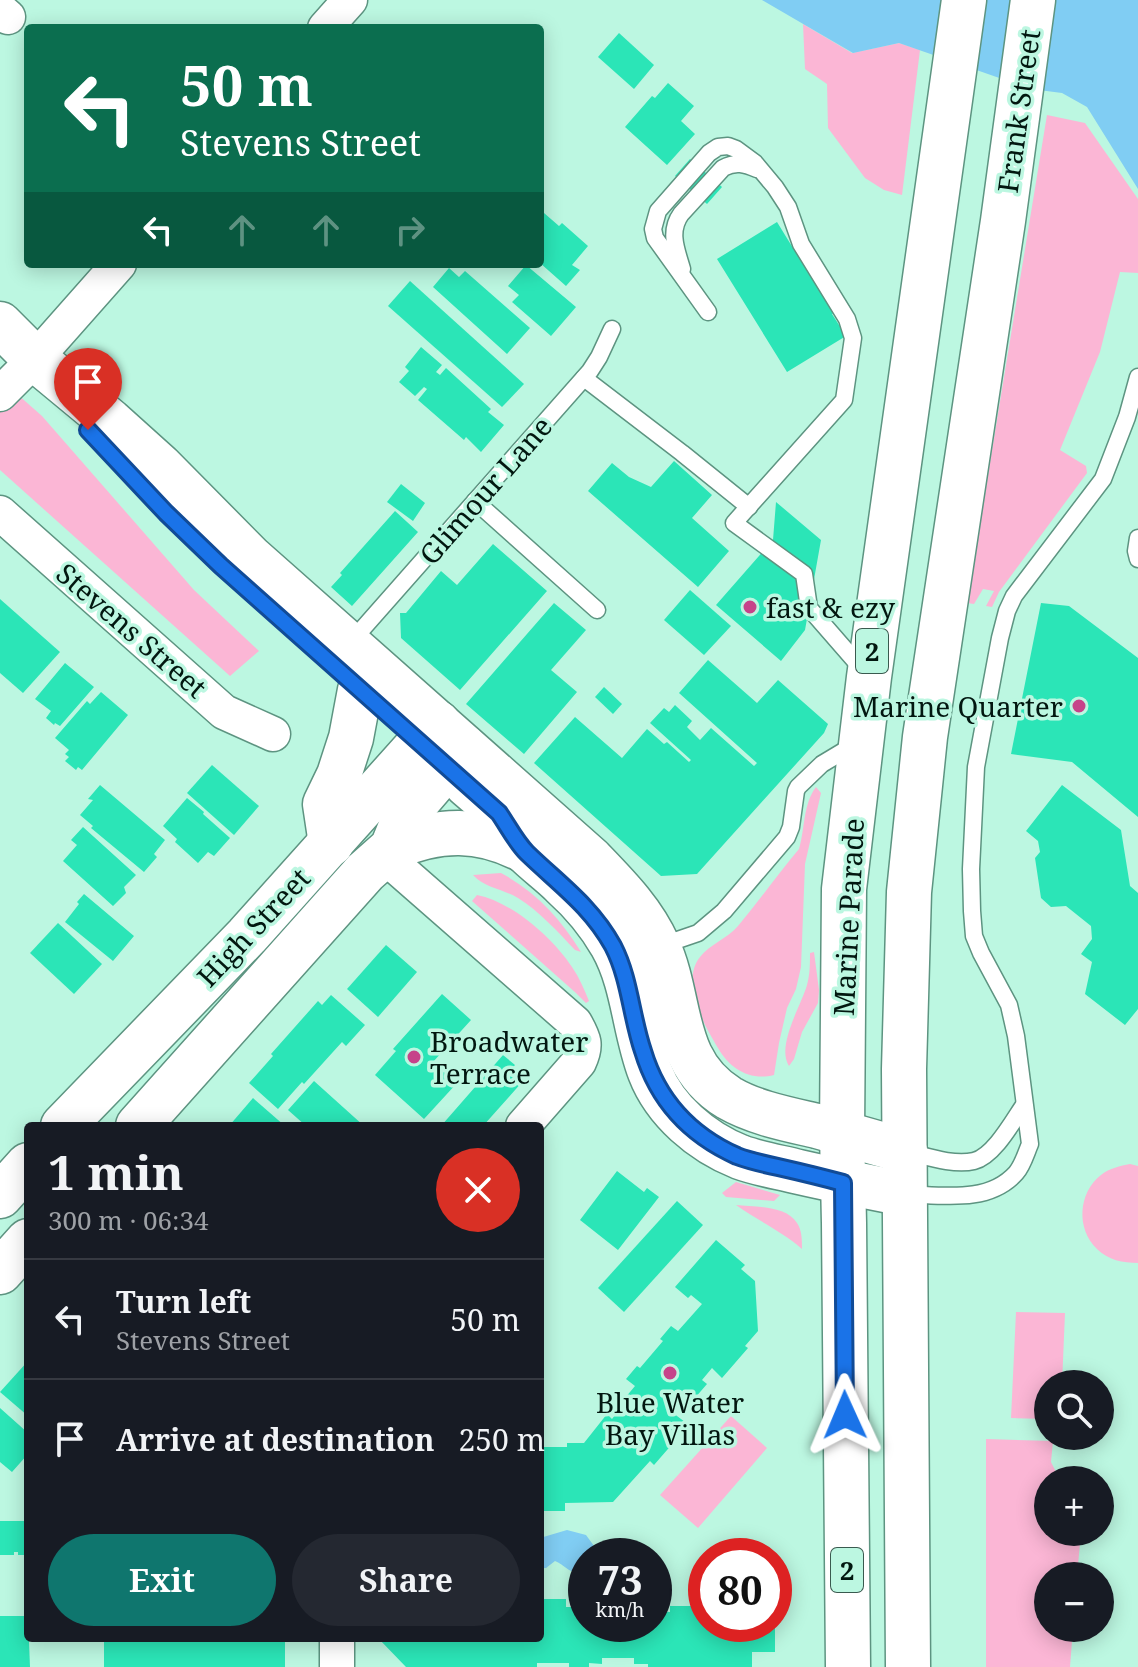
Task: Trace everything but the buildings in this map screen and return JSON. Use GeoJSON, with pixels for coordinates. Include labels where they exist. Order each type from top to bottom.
{"type":"FeatureCollection","features":[{"type":"Feature","properties":{"kind":"main road","name":"Frank Street"},"geometry":{"type":"LineString","coordinates":[[905,1172],[904,1069],[909,892],[923,753],[1033,0]]}},
{"type":"Feature","properties":{"kind":"main road","name":"Marine Parade"},"geometry":{"type":"LineString","coordinates":[[848,1667],[842,1133],[844,889],[869,677],[961,16]]}},
{"type":"Feature","properties":{"kind":"main road"},"geometry":{"type":"LineString","coordinates":[[0,324],[35,359],[160,466],[250,557],[349,644],[442,745],[499,813],[525,851],[566,886],[586,908],[612,946],[629,988],[651,1076],[686,1124],[738,1156],[843,1183],[905,1172]]}},
{"type":"Feature","properties":{"kind":"main road"},"geometry":{"type":"LineString","coordinates":[[35,359],[88,430],[221,566],[360,690],[442,745],[591,859],[616,885],[635,906],[659,947],[685,1046],[708,1080],[728,1097],[747,1106],[842,1133],[905,1172]]}},
{"type":"Feature","properties":{"kind":"main road"},"geometry":{"type":"LineString","coordinates":[[331,844],[325,804],[351,738],[360,690]]}},
{"type":"Feature","properties":{"kind":"main road","name":"High Street"},"geometry":{"type":"LineString","coordinates":[[67,1122],[247,936],[331,844],[442,745]]}},
{"type":"Feature","properties":{"kind":"main road","name":"High Street"},"geometry":{"type":"LineString","coordinates":[[142,1122],[365,872],[388,852],[442,745]]}},
{"type":"Feature","properties":{"kind":"main road"},"geometry":{"type":"LineString","coordinates":[[388,852],[412,840],[430,836],[478,834],[525,851]]}},
{"type":"Feature","properties":{"kind":"main road"},"geometry":{"type":"LineString","coordinates":[[0,1196],[24,1169]]}},
{"type":"Feature","properties":{"kind":"main road"},"geometry":{"type":"LineString","coordinates":[[905,1172],[908,1667]]}},
{"type":"Feature","properties":{"kind":"main road"},"geometry":{"type":"LineString","coordinates":[[0,1272],[24,1245]]}},
{"type":"Feature","properties":{"kind":"street"},"geometry":{"type":"LineString","coordinates":[[329,24],[350,0]]}},
{"type":"Feature","properties":{"kind":"street"},"geometry":{"type":"LineString","coordinates":[[0,394],[115,268]]}},
{"type":"Feature","properties":{"kind":"street","name":"Stevens Street"},"geometry":{"type":"LineString","coordinates":[[0,513],[224,712],[273,734]]}},
{"type":"Feature","properties":{"kind":"street"},"geometry":{"type":"LineString","coordinates":[[388,852],[575,1023],[583,1037],[584,1051],[579,1062],[526,1122]]}},
{"type":"Feature","properties":{"kind":"street"},"geometry":{"type":"LineString","coordinates":[[337,1642],[337,1667]]}},
{"type":"Feature","properties":{"kind":"lane"},"geometry":{"type":"LineString","coordinates":[[708,312],[655,238],[653,229],[658,211],[709,153],[718,147],[728,146],[746,155],[775,187],[788,207],[801,244],[847,319],[853,338],[844,400],[734,523],[804,574],[809,608],[869,677]]}},
{"type":"Feature","properties":{"kind":"lane","name":"Glimour Lane"},"geometry":{"type":"LineString","coordinates":[[349,644],[584,378],[599,357],[612,329]]}},
{"type":"Feature","properties":{"kind":"lane"},"geometry":{"type":"LineString","coordinates":[[905,1172],[956,1196],[975,1195],[988,1191],[1016,1173],[1030,1144],[1009,1005],[974,936],[971,869],[976,767],[1007,611],[1014,596],[1103,479],[1127,417],[1138,377]]}},
{"type":"Feature","properties":{"kind":"lane"},"geometry":{"type":"LineString","coordinates":[[584,378],[749,507]]}},
{"type":"Feature","properties":{"kind":"lane"},"geometry":{"type":"LineString","coordinates":[[475,501],[597,610]]}},
{"type":"Feature","properties":{"kind":"lane"},"geometry":{"type":"LineString","coordinates":[[1138,538],[1138,559]]}},
{"type":"Feature","properties":{"kind":"lane"},"geometry":{"type":"LineString","coordinates":[[659,947],[698,933],[724,911],[787,837],[798,787],[822,764],[861,741]]}},
{"type":"Feature","properties":{"kind":"lane"},"geometry":{"type":"LineString","coordinates":[[905,1172],[983,1157],[1024,1105]]}},
{"type":"Feature","properties":{"kind":"shaded area"},"geometry":{"type":"Polygon","coordinates":[[[803,24],[852,53],[899,43],[920,50],[902,195],[884,190],[865,178],[828,128],[827,84],[805,69],[803,24]]]}},
{"type":"Feature","properties":{"kind":"shaded area"},"geometry":{"type":"Polygon","coordinates":[[[1047,115],[1085,123],[1138,199],[1138,273],[1120,272],[1100,352],[1060,450],[1086,466],[1087,473],[999,592],[992,607],[986,606],[994,591],[983,589],[974,604],[967,603],[1047,115]]]}},
{"type":"Feature","properties":{"kind":"shaded area"},"geometry":{"type":"Polygon","coordinates":[[[0,379],[42,416],[194,590],[259,651],[230,676],[0,470],[0,379]]]}},
{"type":"Feature","properties":{"kind":"shaded area"},"geometry":{"type":"Polygon","coordinates":[[[816,787],[821,793],[805,864],[801,967],[796,989],[787,1008],[774,1075],[749,1075],[728,1062],[706,1028],[693,991],[694,967],[704,952],[738,926],[799,849],[806,809],[816,787]]]}},
{"type":"Feature","properties":{"kind":"shaded area"},"geometry":{"type":"Polygon","coordinates":[[[501,873],[525,888],[546,907],[581,952],[575,950],[526,903],[483,883],[473,875],[501,873]]]}},
{"type":"Feature","properties":{"kind":"shaded area"},"geometry":{"type":"Polygon","coordinates":[[[477,895],[517,913],[554,944],[572,967],[589,1001],[586,1003],[472,901],[477,895]]]}},
{"type":"Feature","properties":{"kind":"shaded area"},"geometry":{"type":"Polygon","coordinates":[[[814,952],[818,1003],[802,1032],[789,1066],[785,1048],[787,1037],[807,985],[810,953],[814,952]]]}},
{"type":"Feature","properties":{"kind":"shaded area"},"geometry":{"type":"Polygon","coordinates":[[[1130,1164],[1138,1166],[1138,1263],[1116,1260],[1101,1253],[1090,1241],[1082,1211],[1088,1191],[1101,1175],[1130,1164]]]}},
{"type":"Feature","properties":{"kind":"shaded area"},"geometry":{"type":"Polygon","coordinates":[[[736,1182],[780,1195],[774,1201],[726,1197],[722,1193],[736,1182]]]}},
{"type":"Feature","properties":{"kind":"shaded area"},"geometry":{"type":"Polygon","coordinates":[[[736,1205],[769,1208],[792,1217],[800,1229],[802,1249],[786,1237],[736,1205]]]}},
{"type":"Feature","properties":{"kind":"shaded area"},"geometry":{"type":"Polygon","coordinates":[[[1016,1312],[1065,1313],[1063,1370],[1034,1370],[1034,1419],[1011,1418],[1016,1312]]]}},
{"type":"Feature","properties":{"kind":"shaded area"},"geometry":{"type":"Polygon","coordinates":[[[731,1416],[767,1448],[698,1528],[660,1495],[731,1416]]]}},
{"type":"Feature","properties":{"kind":"shaded area"},"geometry":{"type":"Polygon","coordinates":[[[986,1439],[1034,1440],[1034,1450],[1052,1450],[1053,1466],[1034,1466],[1034,1546],[1080,1546],[1078,1562],[1034,1562],[1034,1642],[1072,1642],[1070,1667],[986,1667],[986,1439]]]}},
{"type":"Feature","properties":{"kind":"water"},"geometry":{"type":"Polygon","coordinates":[[[762,0],[1138,0],[1138,189],[1087,107],[1062,93],[1031,89],[899,43],[853,53],[762,0]]]}},
{"type":"Feature","properties":{"kind":"water"},"geometry":{"type":"Polygon","coordinates":[[[567,1530],[586,1535],[588,1538],[568,1538],[568,1569],[555,1561],[544,1568],[544,1537],[567,1530]]]}},
{"type":"Feature","properties":{"kind":"place","name":"fast & ezy"},"geometry":{"type":"Point","coordinates":[750,607]}},
{"type":"Feature","properties":{"kind":"place","name":"Marine Quarter"},"geometry":{"type":"Point","coordinates":[1079,706]}},
{"type":"Feature","properties":{"kind":"place","name":"Broadwater Terrace"},"geometry":{"type":"Point","coordinates":[414,1057]}},
{"type":"Feature","properties":{"kind":"place","name":"Blue Water Bay Villas"},"geometry":{"type":"Point","coordinates":[670,1373]}},
{"type":"Feature","properties":{"kind":"route"},"geometry":{"type":"LineString","coordinates":[[88,430],[221,566],[499,813],[525,851],[566,886],[586,908],[612,946],[622,967],[651,1076],[686,1124],[738,1156],[843,1183],[845,1415]]}}]}
